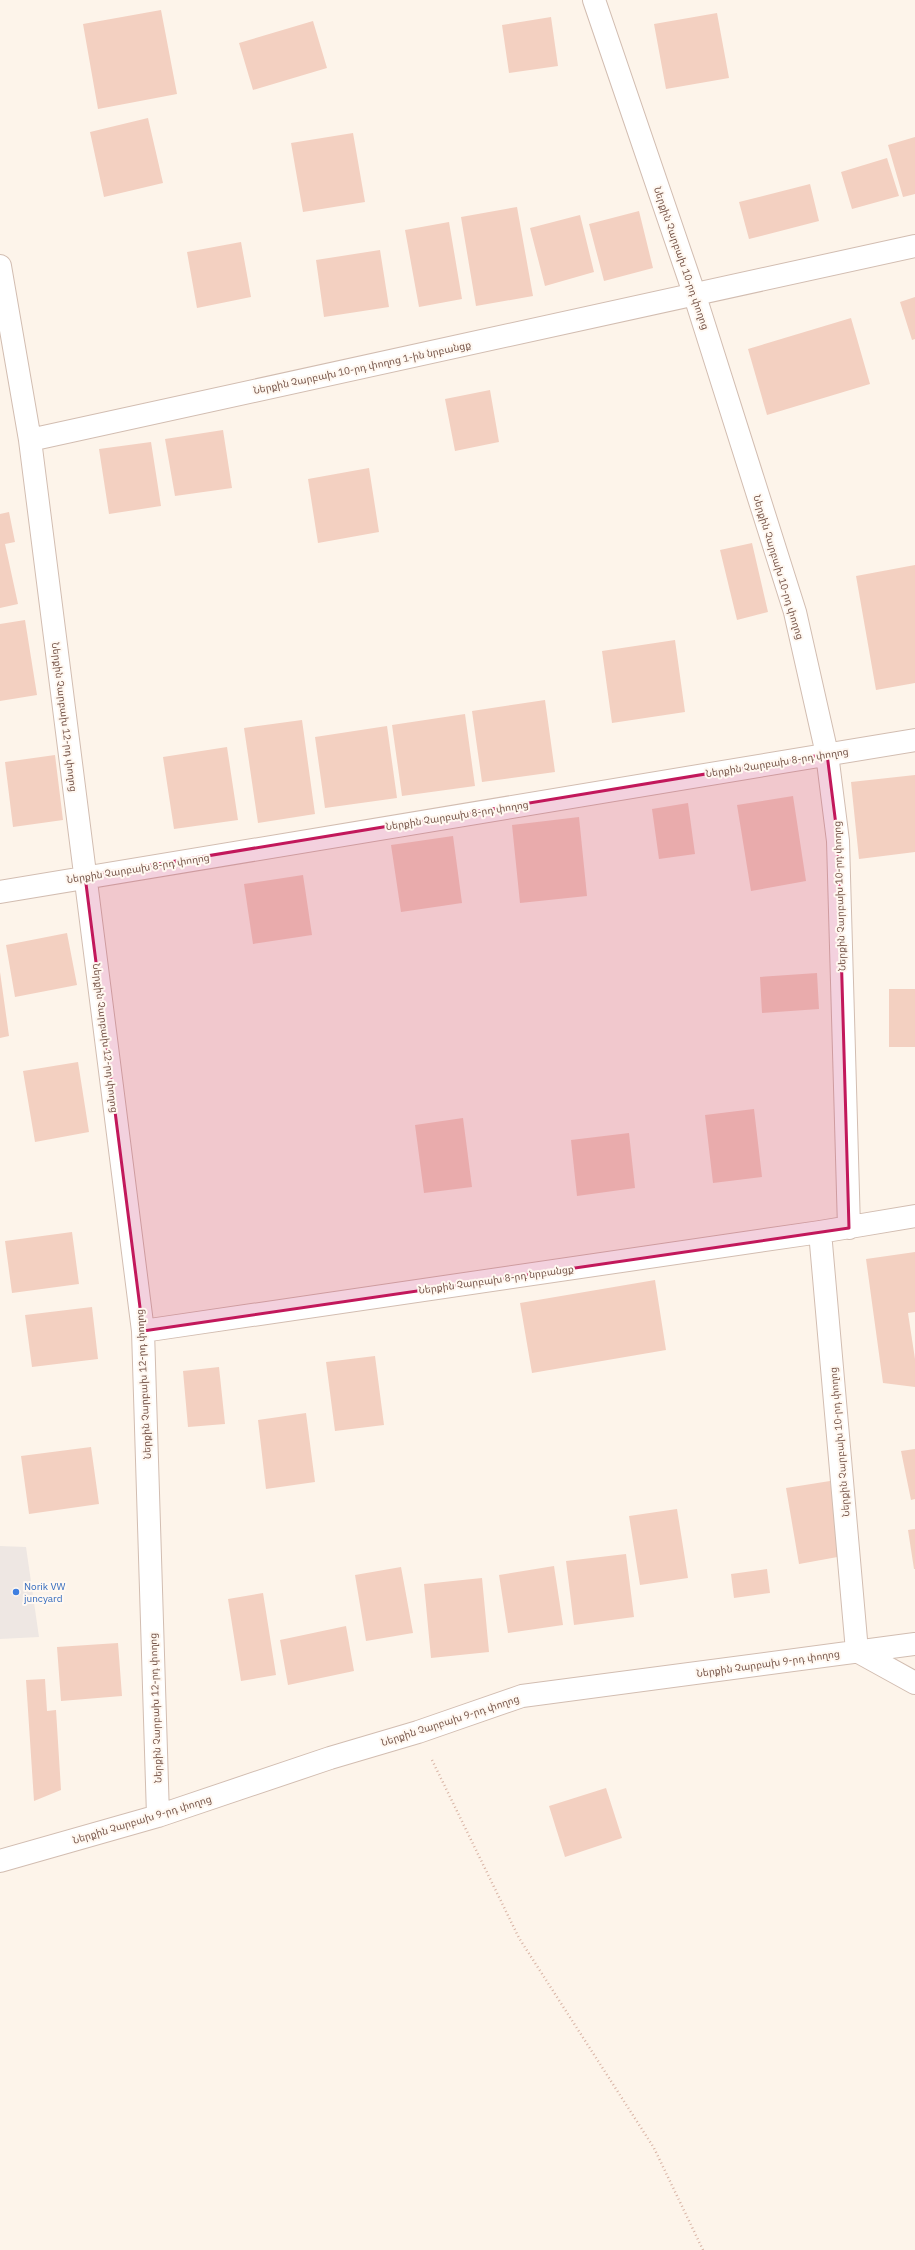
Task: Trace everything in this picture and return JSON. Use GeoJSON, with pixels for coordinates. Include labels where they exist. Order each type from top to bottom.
{"type":"FeatureCollection","features":[{"type":"Feature","properties":{"kind":"street","name":"Ներքին Չարբախ 10-րդ փողոց"},"geometry":{"type":"LineString","coordinates":[[594,0],[694,293],[795,612],[827,754],[838,841],[849,1228]]}},
{"type":"Feature","properties":{"kind":"street","name":"Ներքին Չարբախ 10-րդ փողոց 1-ին նրբանցք"},"geometry":{"type":"LineString","coordinates":[[30,440],[694,293],[915,246]]}},
{"type":"Feature","properties":{"kind":"street","name":"Ներքին Չարբախ 12-րդ փողոց"},"geometry":{"type":"LineString","coordinates":[[0,266],[30,440],[143,1330],[158,1816]]}},
{"type":"Feature","properties":{"kind":"street","name":"Ներքին Չարբախ 8-րդ փողոց"},"geometry":{"type":"LineString","coordinates":[[0,892],[85,876],[915,740]]}},
{"type":"Feature","properties":{"kind":"street","name":"Ներքին Չարբախ 8-րդ նրբանցք"},"geometry":{"type":"LineString","coordinates":[[143,1330],[849,1228],[915,1216]]}},
{"type":"Feature","properties":{"kind":"street","name":"Ներքին Չարբախ 10-րդ փողոց"},"geometry":{"type":"LineString","coordinates":[[820,1232],[857,1651]]}},
{"type":"Feature","properties":{"kind":"street","name":"Ներքին Չարբախ 9-րդ փողոց"},"geometry":{"type":"LineString","coordinates":[[0,1861],[158,1816],[330,1758],[418,1732],[522,1696],[915,1644]]}},
{"type":"Feature","properties":{"kind":"street"},"geometry":{"type":"LineString","coordinates":[[857,1651],[915,1683]]}},
{"type":"Feature","properties":{"kind":"path"},"geometry":{"type":"LineString","coordinates":[[418,1732],[519,1938],[654,2148],[703,2250]]}},
{"type":"Feature","properties":{"kind":"highlighted area"},"geometry":{"type":"Polygon","coordinates":[[[827,754],[838,841],[849,1228],[143,1331],[85,876],[827,754]]]}},
{"type":"Feature","properties":{"kind":"shaded area","name":"Norik VW juncyard"},"geometry":{"type":"Polygon","coordinates":[[[0,1546],[26,1547],[39,1637],[0,1639],[0,1546]]]}},
{"type":"Feature","properties":{"kind":"building"},"geometry":{"type":"Polygon","coordinates":[[[161,10],[177,94],[98,109],[83,24],[161,10]]]}},
{"type":"Feature","properties":{"kind":"building"},"geometry":{"type":"Polygon","coordinates":[[[717,13],[729,78],[666,89],[654,24],[717,13]]]}},
{"type":"Feature","properties":{"kind":"building"},"geometry":{"type":"Polygon","coordinates":[[[551,17],[558,66],[509,73],[502,25],[551,17]]]}},
{"type":"Feature","properties":{"kind":"building"},"geometry":{"type":"Polygon","coordinates":[[[313,21],[327,68],[253,90],[239,43],[313,21]]]}},
{"type":"Feature","properties":{"kind":"building"},"geometry":{"type":"Polygon","coordinates":[[[148,118],[163,183],[104,197],[90,132],[148,118]]]}},
{"type":"Feature","properties":{"kind":"building"},"geometry":{"type":"Polygon","coordinates":[[[353,133],[365,202],[303,212],[291,143],[353,133]]]}},
{"type":"Feature","properties":{"kind":"building"},"geometry":{"type":"Polygon","coordinates":[[[915,137],[915,194],[903,197],[888,145],[915,137]]]}},
{"type":"Feature","properties":{"kind":"building"},"geometry":{"type":"Polygon","coordinates":[[[887,158],[899,196],[852,209],[841,172],[887,158]]]}},
{"type":"Feature","properties":{"kind":"building"},"geometry":{"type":"Polygon","coordinates":[[[810,184],[819,221],[749,239],[739,202],[810,184]]]}},
{"type":"Feature","properties":{"kind":"building"},"geometry":{"type":"Polygon","coordinates":[[[517,207],[533,296],[476,306],[461,217],[517,207]]]}},
{"type":"Feature","properties":{"kind":"building"},"geometry":{"type":"Polygon","coordinates":[[[639,211],[653,268],[604,281],[589,224],[639,211]]]}},
{"type":"Feature","properties":{"kind":"building"},"geometry":{"type":"Polygon","coordinates":[[[580,215],[594,272],[545,286],[530,228],[580,215]]]}},
{"type":"Feature","properties":{"kind":"building"},"geometry":{"type":"Polygon","coordinates":[[[449,222],[462,299],[419,307],[405,230],[449,222]]]}},
{"type":"Feature","properties":{"kind":"building"},"geometry":{"type":"Polygon","coordinates":[[[241,242],[251,297],[197,308],[187,252],[241,242]]]}},
{"type":"Feature","properties":{"kind":"building"},"geometry":{"type":"Polygon","coordinates":[[[380,250],[389,307],[324,317],[316,260],[380,250]]]}},
{"type":"Feature","properties":{"kind":"building"},"geometry":{"type":"Polygon","coordinates":[[[915,297],[915,339],[912,340],[900,302],[915,297]]]}},
{"type":"Feature","properties":{"kind":"building"},"geometry":{"type":"Polygon","coordinates":[[[851,318],[870,384],[767,415],[748,349],[851,318]]]}},
{"type":"Feature","properties":{"kind":"building"},"geometry":{"type":"Polygon","coordinates":[[[490,390],[499,442],[455,451],[445,399],[490,390]]]}},
{"type":"Feature","properties":{"kind":"building"},"geometry":{"type":"Polygon","coordinates":[[[223,430],[232,488],[175,496],[165,439],[223,430]]]}},
{"type":"Feature","properties":{"kind":"building"},"geometry":{"type":"Polygon","coordinates":[[[151,442],[161,506],[109,514],[99,449],[151,442]]]}},
{"type":"Feature","properties":{"kind":"building"},"geometry":{"type":"Polygon","coordinates":[[[369,468],[379,532],[318,543],[308,479],[369,468]]]}},
{"type":"Feature","properties":{"kind":"building"},"geometry":{"type":"Polygon","coordinates":[[[9,512],[15,542],[5,544],[18,604],[0,608],[0,514],[9,512]]]}},
{"type":"Feature","properties":{"kind":"building"},"geometry":{"type":"Polygon","coordinates":[[[752,543],[768,612],[737,620],[720,550],[752,543]]]}},
{"type":"Feature","properties":{"kind":"building"},"geometry":{"type":"Polygon","coordinates":[[[915,565],[915,683],[876,690],[856,576],[915,565]]]}},
{"type":"Feature","properties":{"kind":"building"},"geometry":{"type":"Polygon","coordinates":[[[25,620],[37,695],[0,701],[0,624],[25,620]]]}},
{"type":"Feature","properties":{"kind":"building"},"geometry":{"type":"Polygon","coordinates":[[[675,640],[685,712],[612,723],[602,651],[675,640]]]}},
{"type":"Feature","properties":{"kind":"building"},"geometry":{"type":"Polygon","coordinates":[[[545,700],[555,772],[482,782],[472,711],[545,700]]]}},
{"type":"Feature","properties":{"kind":"building"},"geometry":{"type":"Polygon","coordinates":[[[465,714],[475,786],[402,796],[392,725],[465,714]]]}},
{"type":"Feature","properties":{"kind":"building"},"geometry":{"type":"Polygon","coordinates":[[[302,720],[315,814],[258,823],[244,728],[302,720]]]}},
{"type":"Feature","properties":{"kind":"building"},"geometry":{"type":"Polygon","coordinates":[[[387,726],[397,798],[325,808],[315,737],[387,726]]]}},
{"type":"Feature","properties":{"kind":"building"},"geometry":{"type":"Polygon","coordinates":[[[227,747],[238,820],[174,829],[163,757],[227,747]]]}},
{"type":"Feature","properties":{"kind":"building"},"geometry":{"type":"Polygon","coordinates":[[[55,755],[63,820],[13,827],[5,762],[55,755]]]}},
{"type":"Feature","properties":{"kind":"building"},"geometry":{"type":"Polygon","coordinates":[[[915,775],[915,852],[859,859],[851,782],[915,775]]]}},
{"type":"Feature","properties":{"kind":"building"},"geometry":{"type":"Polygon","coordinates":[[[793,796],[806,881],[751,891],[737,805],[793,796]]]}},
{"type":"Feature","properties":{"kind":"building"},"geometry":{"type":"Polygon","coordinates":[[[688,803],[695,854],[659,859],[652,809],[688,803]]]}},
{"type":"Feature","properties":{"kind":"building"},"geometry":{"type":"Polygon","coordinates":[[[579,817],[587,896],[520,903],[512,825],[579,817]]]}},
{"type":"Feature","properties":{"kind":"building"},"geometry":{"type":"Polygon","coordinates":[[[453,836],[462,903],[401,912],[391,845],[453,836]]]}},
{"type":"Feature","properties":{"kind":"building"},"geometry":{"type":"Polygon","coordinates":[[[303,875],[312,935],[253,944],[244,884],[303,875]]]}},
{"type":"Feature","properties":{"kind":"building"},"geometry":{"type":"Polygon","coordinates":[[[67,933],[77,985],[15,997],[6,945],[67,933]]]}},
{"type":"Feature","properties":{"kind":"building"},"geometry":{"type":"Polygon","coordinates":[[[0,972],[9,1036],[0,1038],[0,972]]]}},
{"type":"Feature","properties":{"kind":"building"},"geometry":{"type":"Polygon","coordinates":[[[817,973],[819,1009],[762,1013],[760,977],[817,973]]]}},
{"type":"Feature","properties":{"kind":"building"},"geometry":{"type":"Polygon","coordinates":[[[889,989],[915,989],[915,1047],[889,1047],[889,989]]]}},
{"type":"Feature","properties":{"kind":"building"},"geometry":{"type":"Polygon","coordinates":[[[78,1062],[89,1132],[35,1142],[23,1071],[78,1062]]]}},
{"type":"Feature","properties":{"kind":"building"},"geometry":{"type":"Polygon","coordinates":[[[754,1109],[762,1177],[713,1183],[705,1115],[754,1109]]]}},
{"type":"Feature","properties":{"kind":"building"},"geometry":{"type":"Polygon","coordinates":[[[463,1118],[472,1187],[424,1193],[415,1125],[463,1118]]]}},
{"type":"Feature","properties":{"kind":"building"},"geometry":{"type":"Polygon","coordinates":[[[629,1133],[635,1188],[577,1196],[571,1140],[629,1133]]]}},
{"type":"Feature","properties":{"kind":"building"},"geometry":{"type":"Polygon","coordinates":[[[72,1232],[79,1284],[12,1293],[5,1241],[72,1232]]]}},
{"type":"Feature","properties":{"kind":"building"},"geometry":{"type":"Polygon","coordinates":[[[915,1252],[915,1312],[908,1313],[915,1359],[915,1387],[883,1383],[866,1259],[915,1252]]]}},
{"type":"Feature","properties":{"kind":"building"},"geometry":{"type":"Polygon","coordinates":[[[655,1280],[666,1350],[532,1373],[520,1303],[655,1280]]]}},
{"type":"Feature","properties":{"kind":"building"},"geometry":{"type":"Polygon","coordinates":[[[92,1307],[98,1359],[32,1367],[25,1315],[92,1307]]]}},
{"type":"Feature","properties":{"kind":"building"},"geometry":{"type":"Polygon","coordinates":[[[375,1356],[384,1425],[335,1431],[326,1362],[375,1356]]]}},
{"type":"Feature","properties":{"kind":"building"},"geometry":{"type":"Polygon","coordinates":[[[219,1367],[225,1424],[188,1427],[183,1371],[219,1367]]]}},
{"type":"Feature","properties":{"kind":"building"},"geometry":{"type":"Polygon","coordinates":[[[306,1413],[315,1482],[266,1489],[258,1420],[306,1413]]]}},
{"type":"Feature","properties":{"kind":"building"},"geometry":{"type":"Polygon","coordinates":[[[91,1447],[99,1504],[29,1514],[21,1456],[91,1447]]]}},
{"type":"Feature","properties":{"kind":"building"},"geometry":{"type":"Polygon","coordinates":[[[915,1449],[915,1499],[911,1500],[901,1451],[915,1449]]]}},
{"type":"Feature","properties":{"kind":"building"},"geometry":{"type":"Polygon","coordinates":[[[830,1481],[843,1556],[799,1564],[786,1488],[830,1481]]]}},
{"type":"Feature","properties":{"kind":"building"},"geometry":{"type":"Polygon","coordinates":[[[677,1509],[688,1578],[640,1585],[629,1516],[677,1509]]]}},
{"type":"Feature","properties":{"kind":"building"},"geometry":{"type":"Polygon","coordinates":[[[915,1529],[915,1569],[914,1569],[908,1530],[915,1529]]]}},
{"type":"Feature","properties":{"kind":"building"},"geometry":{"type":"Polygon","coordinates":[[[626,1554],[634,1617],[574,1625],[566,1561],[626,1554]]]}},
{"type":"Feature","properties":{"kind":"building"},"geometry":{"type":"Polygon","coordinates":[[[554,1566],[563,1625],[508,1633],[499,1575],[554,1566]]]}},
{"type":"Feature","properties":{"kind":"building"},"geometry":{"type":"Polygon","coordinates":[[[401,1567],[413,1633],[366,1641],[355,1575],[401,1567]]]}},
{"type":"Feature","properties":{"kind":"building"},"geometry":{"type":"Polygon","coordinates":[[[767,1569],[770,1593],[734,1598],[731,1574],[767,1569]]]}},
{"type":"Feature","properties":{"kind":"building"},"geometry":{"type":"Polygon","coordinates":[[[482,1578],[489,1652],[431,1658],[424,1584],[482,1578]]]}},
{"type":"Feature","properties":{"kind":"building"},"geometry":{"type":"Polygon","coordinates":[[[263,1593],[276,1675],[241,1681],[228,1599],[263,1593]]]}},
{"type":"Feature","properties":{"kind":"building"},"geometry":{"type":"Polygon","coordinates":[[[346,1626],[354,1671],[288,1685],[280,1640],[346,1626]]]}},
{"type":"Feature","properties":{"kind":"building"},"geometry":{"type":"Polygon","coordinates":[[[118,1643],[122,1696],[61,1701],[57,1647],[118,1643]]]}},
{"type":"Feature","properties":{"kind":"building"},"geometry":{"type":"Polygon","coordinates":[[[45,1679],[47,1711],[56,1710],[61,1790],[34,1801],[26,1680],[45,1679]]]}},
{"type":"Feature","properties":{"kind":"building"},"geometry":{"type":"Polygon","coordinates":[[[606,1788],[622,1838],[565,1857],[549,1806],[606,1788]]]}},
{"type":"Feature","properties":{"kind":"place","name":"Norik VW juncyard"},"geometry":{"type":"Point","coordinates":[16,1592]}}]}
